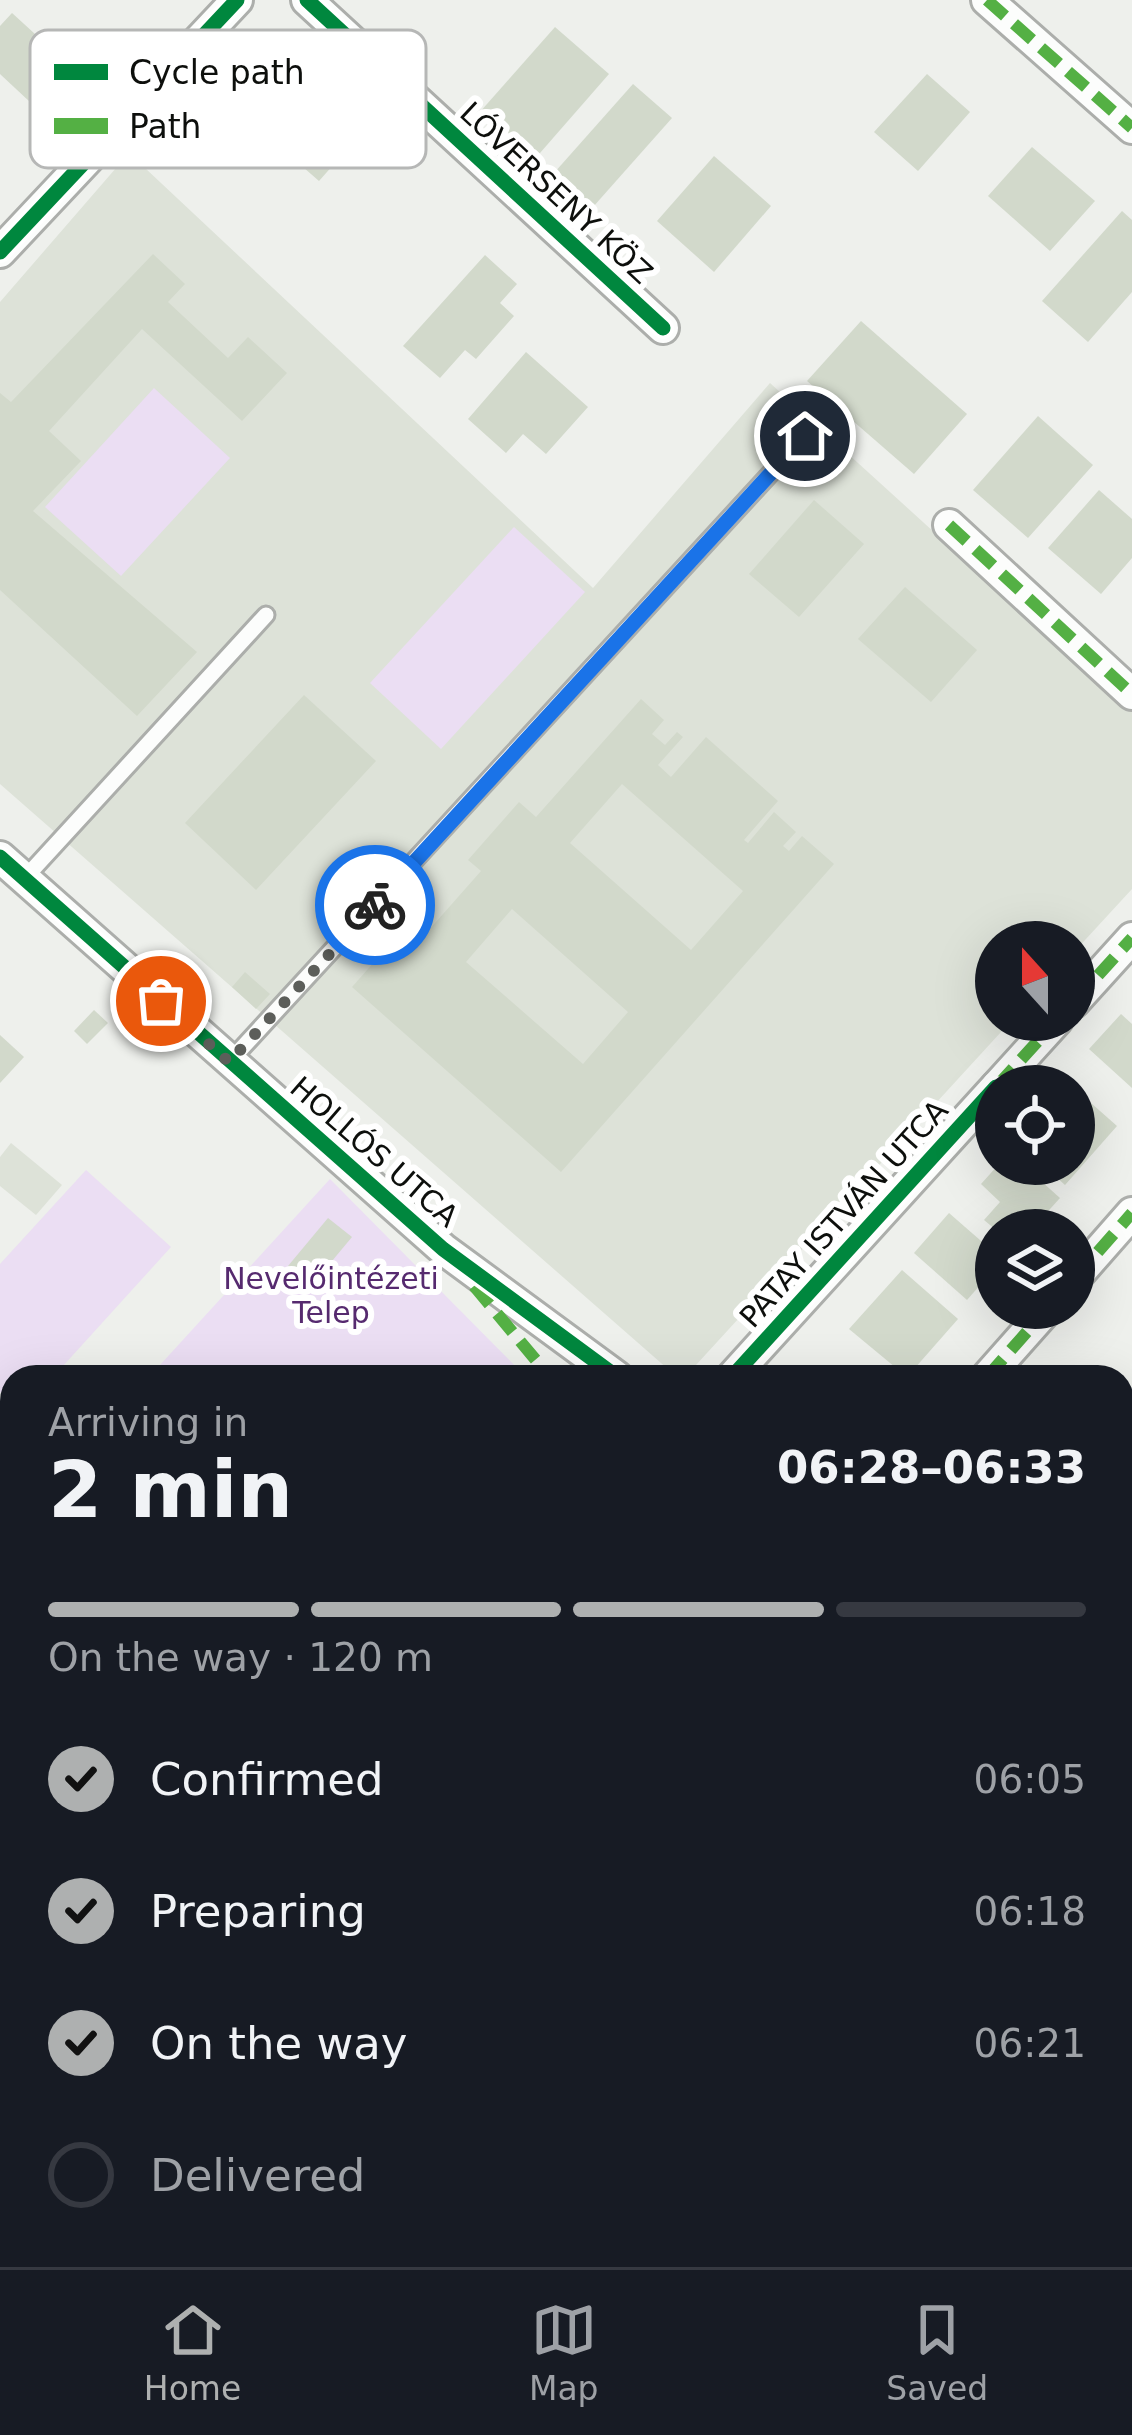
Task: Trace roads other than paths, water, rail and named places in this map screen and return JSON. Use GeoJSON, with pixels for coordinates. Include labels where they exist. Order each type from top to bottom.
{"type":"FeatureCollection","features":[{"type":"Feature","properties":{"kind":"street"},"geometry":{"type":"LineString","coordinates":[[208,30],[236,0]]}},
{"type":"Feature","properties":{"kind":"street","name":"LÓVERSENY KÖZ"},"geometry":{"type":"LineString","coordinates":[[307,0],[340,30]]}},
{"type":"Feature","properties":{"kind":"street"},"geometry":{"type":"LineString","coordinates":[[987,0],[1132,128]]}},
{"type":"Feature","properties":{"kind":"street","name":"LÓVERSENY KÖZ"},"geometry":{"type":"LineString","coordinates":[[426,110],[663,328]]}},
{"type":"Feature","properties":{"kind":"street"},"geometry":{"type":"LineString","coordinates":[[0,252],[79,168]]}},
{"type":"Feature","properties":{"kind":"street"},"geometry":{"type":"LineString","coordinates":[[949,525],[1132,694]]}},
{"type":"Feature","properties":{"kind":"street","name":"HOLLÓS UTCA"},"geometry":{"type":"LineString","coordinates":[[0,857],[443,1249],[601,1365]]}},
{"type":"Feature","properties":{"kind":"street"},"geometry":{"type":"LineString","coordinates":[[1095,979],[1132,938]]}},
{"type":"Feature","properties":{"kind":"street","name":"PATAY ISTVÁN UTCA"},"geometry":{"type":"LineString","coordinates":[[1017,1065],[1039,1041]]}},
{"type":"Feature","properties":{"kind":"street","name":"PATAY ISTVÁN UTCA"},"geometry":{"type":"LineString","coordinates":[[743,1365],[975,1111]]}},
{"type":"Feature","properties":{"kind":"street"},"geometry":{"type":"LineString","coordinates":[[1095,1255],[1132,1213]]}},
{"type":"Feature","properties":{"kind":"street"},"geometry":{"type":"LineString","coordinates":[[998,1365],[1029,1329]]}},
{"type":"Feature","properties":{"kind":"lane"},"geometry":{"type":"LineString","coordinates":[[229,1062],[805,436]]}},
{"type":"Feature","properties":{"kind":"lane"},"geometry":{"type":"LineString","coordinates":[[24,879],[266,615]]}},
{"type":"Feature","properties":{"kind":"park label","name":"Nevelőintézeti Telep"},"geometry":{"type":"Point","coordinates":[331,1296]}}]}
